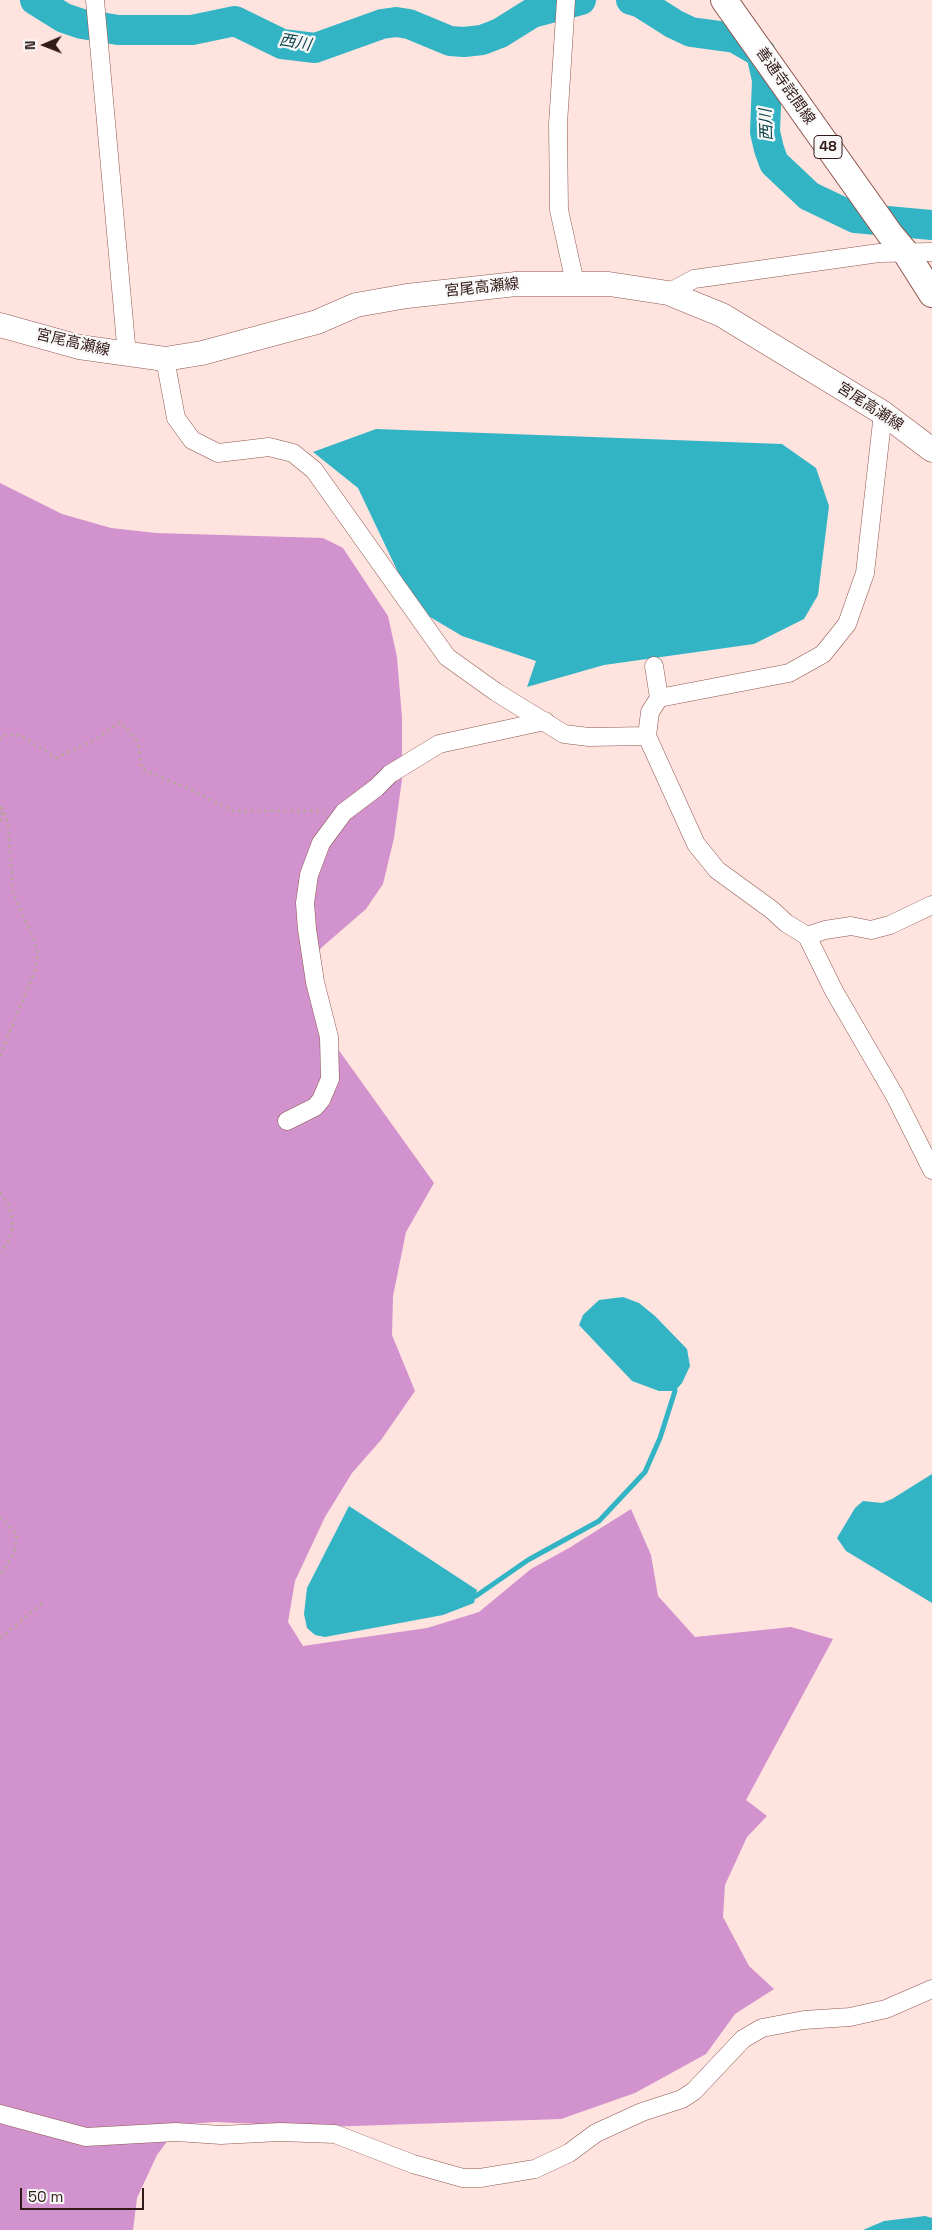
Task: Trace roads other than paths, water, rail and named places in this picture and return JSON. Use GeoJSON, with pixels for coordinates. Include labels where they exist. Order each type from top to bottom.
{"type":"FeatureCollection","features":[{"type":"Feature","properties":{"kind":"main road","name":"善通寺詫間線"},"geometry":{"type":"LineString","coordinates":[[724,0],[890,234],[906,252],[932,294]]}},
{"type":"Feature","properties":{"kind":"main road","name":"宮尾高瀬線"},"geometry":{"type":"LineString","coordinates":[[0,324],[79,347],[165,359],[202,354],[307,325],[365,304],[407,296],[516,284],[609,284],[668,293],[722,315],[883,413],[932,450]]}},
{"type":"Feature","properties":{"kind":"street"},"geometry":{"type":"LineString","coordinates":[[95,0],[127,354]]}},
{"type":"Feature","properties":{"kind":"street"},"geometry":{"type":"LineString","coordinates":[[566,0],[558,124],[559,210],[575,283]]}},
{"type":"Feature","properties":{"kind":"street"},"geometry":{"type":"LineString","coordinates":[[668,293],[694,279],[879,253],[932,252]]}},
{"type":"Feature","properties":{"kind":"street"},"geometry":{"type":"LineString","coordinates":[[165,359],[176,418],[192,440],[218,453],[269,447],[293,453],[314,470],[447,657],[496,692],[564,734],[589,737],[647,736]]}},
{"type":"Feature","properties":{"kind":"street"},"geometry":{"type":"LineString","coordinates":[[659,698],[789,672],[823,654],[847,624],[865,573],[883,413]]}},
{"type":"Feature","properties":{"kind":"street"},"geometry":{"type":"LineString","coordinates":[[654,666],[659,698],[650,712],[647,736],[696,844],[717,870],[772,910],[786,923],[807,936],[834,991],[895,1096],[932,1170]]}},
{"type":"Feature","properties":{"kind":"street"},"geometry":{"type":"LineString","coordinates":[[287,1121],[315,1106],[321,1100],[330,1078],[329,1037],[315,982],[305,903],[309,876],[321,843],[344,812],[376,788],[390,774],[439,744],[545,721]]}},
{"type":"Feature","properties":{"kind":"street"},"geometry":{"type":"LineString","coordinates":[[807,936],[825,930],[851,926],[871,930],[890,925],[932,905]]}},
{"type":"Feature","properties":{"kind":"street"},"geometry":{"type":"LineString","coordinates":[[0,2114],[86,2137],[176,2132],[221,2135],[280,2132],[335,2134],[413,2164],[463,2178],[480,2178],[535,2169],[569,2153],[596,2133],[642,2112],[682,2099],[694,2091],[743,2039],[762,2028],[804,2020],[850,2018],[886,2009],[932,1989]]}},
{"type":"Feature","properties":{"kind":"water"},"geometry":{"type":"Polygon","coordinates":[[[376,429],[782,444],[816,468],[829,506],[818,595],[804,619],[754,644],[604,665],[527,687],[536,661],[462,636],[415,608],[358,488],[313,452],[376,429]]]}},
{"type":"Feature","properties":{"kind":"water"},"geometry":{"type":"Polygon","coordinates":[[[623,1297],[639,1303],[655,1316],[687,1349],[690,1366],[682,1383],[675,1391],[659,1391],[632,1381],[579,1325],[583,1315],[599,1300],[623,1297]]]}},
{"type":"Feature","properties":{"kind":"water"},"geometry":{"type":"Polygon","coordinates":[[[932,1474],[932,1603],[846,1551],[837,1538],[855,1508],[863,1501],[882,1503],[892,1499],[932,1474]]]}},
{"type":"Feature","properties":{"kind":"water"},"geometry":{"type":"Polygon","coordinates":[[[349,1506],[477,1590],[474,1603],[443,1615],[325,1637],[315,1635],[307,1628],[304,1614],[307,1588],[349,1506]]]}},
{"type":"Feature","properties":{"kind":"water"},"geometry":{"type":"Polygon","coordinates":[[[925,2216],[932,2218],[932,2230],[863,2230],[884,2221],[925,2216]]]}},
{"type":"Feature","properties":{"kind":"waterway","name":"西川"},"geometry":{"type":"LineString","coordinates":[[35,0],[64,18],[82,24],[118,30],[192,30],[235,21],[282,44],[315,48],[382,24],[396,22],[409,24],[450,41],[482,40],[500,33],[532,13],[581,0]]}},
{"type":"Feature","properties":{"kind":"waterway","name":"西川"},"geometry":{"type":"LineString","coordinates":[[631,0],[641,3],[674,24],[691,32],[735,38],[761,53],[767,80],[765,132],[769,149],[774,163],[809,196],[855,218],[932,225]]}},
{"type":"Feature","properties":{"kind":"waterway"},"geometry":{"type":"LineString","coordinates":[[476,1596],[528,1560],[599,1521],[645,1472],[660,1438],[675,1391]]}}]}
